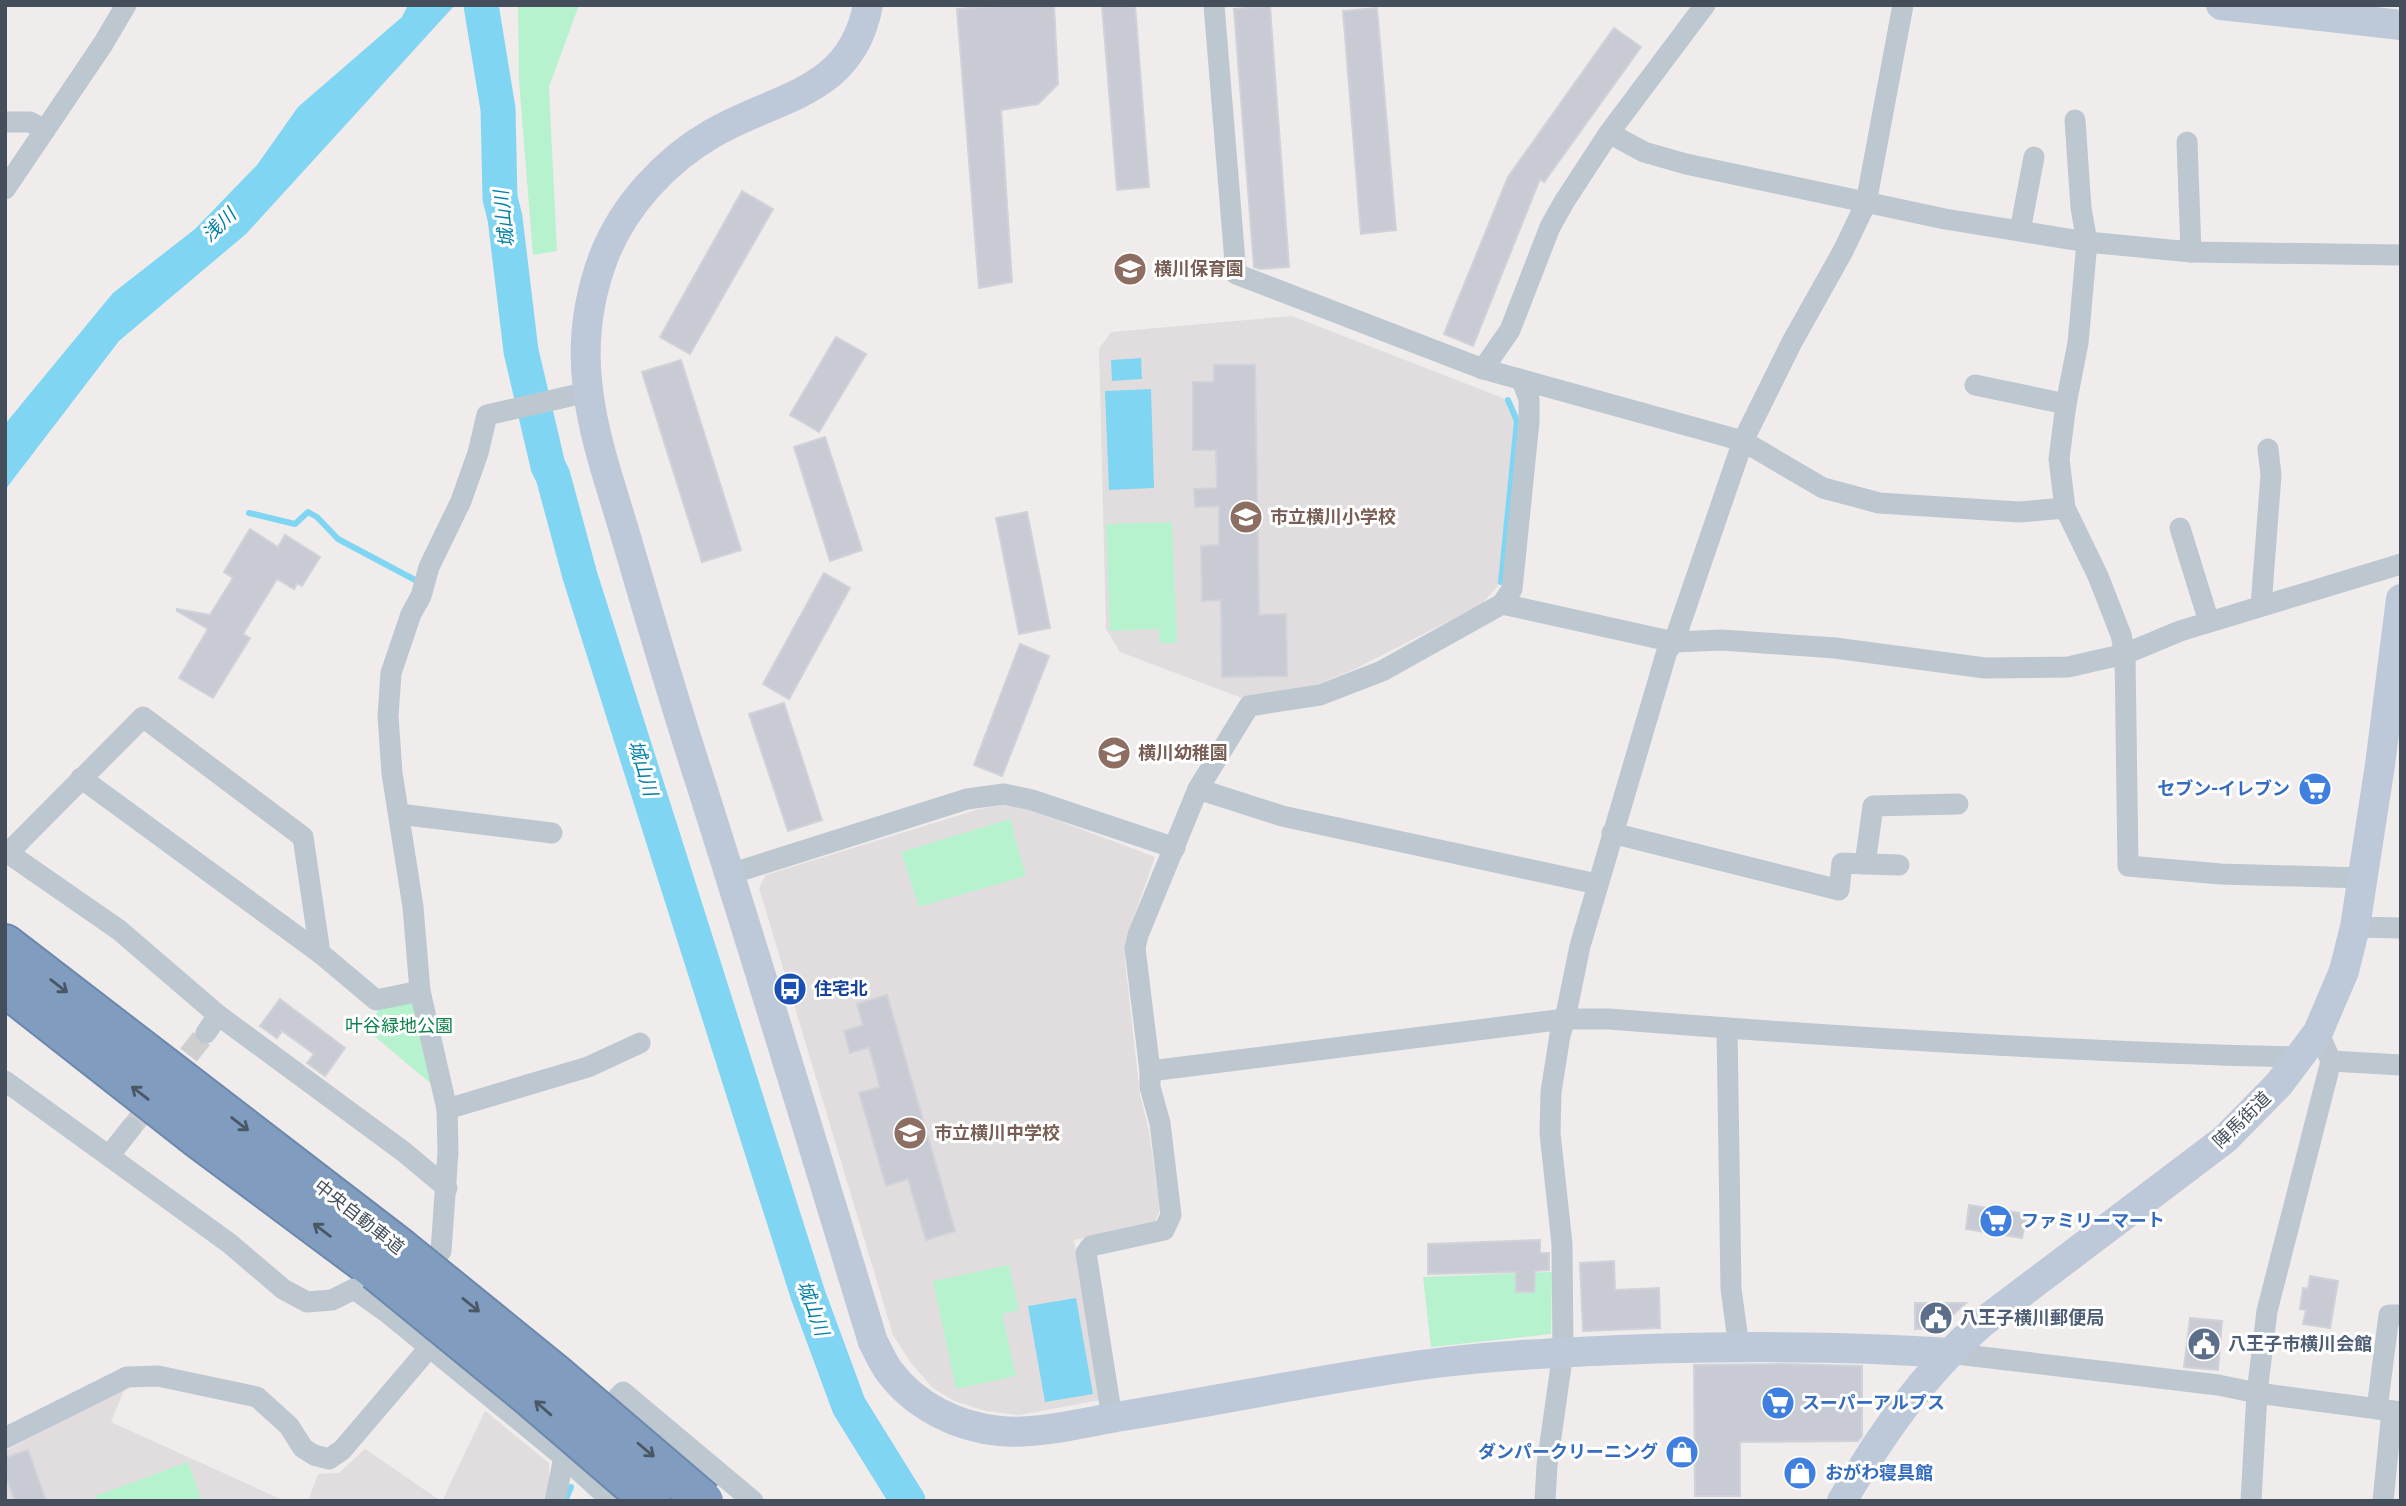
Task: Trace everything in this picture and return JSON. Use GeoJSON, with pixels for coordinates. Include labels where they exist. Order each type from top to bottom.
{"type":"FeatureCollection","features":[{"type":"Feature","properties":{"kind":"highway","name":"中央自動車道"},"geometry":{"type":"LineString","coordinates":[[5,944],[387,1259],[530,1397],[651,1501]]}},
{"type":"Feature","properties":{"kind":"highway","name":"中央自動車道"},"geometry":{"type":"LineString","coordinates":[[5,987],[200,1140],[387,1259],[553,1372],[704,1501]]}},
{"type":"Feature","properties":{"kind":"street"},"geometry":{"type":"LineString","coordinates":[[5,189],[126,5]]}},
{"type":"Feature","properties":{"kind":"street"},"geometry":{"type":"LineString","coordinates":[[868,5],[853,50],[824,80],[713,132],[681,153],[661,171],[622,220],[605,253],[590,305],[575,395],[600,446],[672,695],[730,874],[873,1342],[888,1370],[919,1402],[957,1421],[982,1428],[1026,1431],[1422,1365],[1563,1352],[1848,1347],[1948,1353],[2218,1385],[2257,1394],[2390,1411]]}},
{"type":"Feature","properties":{"kind":"street"},"geometry":{"type":"LineString","coordinates":[[1214,5],[1236,274],[1483,369],[1743,441],[1823,488],[1856,499],[1879,503],[2019,512],[2065,508]]}},
{"type":"Feature","properties":{"kind":"street"},"geometry":{"type":"LineString","coordinates":[[1483,369],[1510,330],[1550,227],[1564,202],[1609,133],[1705,5]]}},
{"type":"Feature","properties":{"kind":"street"},"geometry":{"type":"LineString","coordinates":[[1545,1501],[1563,1352],[1562,1244],[1550,1133],[1551,1092],[1560,1035],[1580,946],[1667,651],[1674,642],[1743,441],[1866,203],[1903,5]]}},
{"type":"Feature","properties":{"kind":"street"},"geometry":{"type":"LineString","coordinates":[[2221,5],[2401,25]]}},
{"type":"Feature","properties":{"kind":"street"},"geometry":{"type":"LineString","coordinates":[[2075,120],[2081,208],[2087,242],[2078,343],[2059,459],[2065,508],[2098,576],[2122,635],[2125,654],[2128,866],[2221,874],[2363,878]]}},
{"type":"Feature","properties":{"kind":"street"},"geometry":{"type":"LineString","coordinates":[[5,122],[30,122],[45,130]]}},
{"type":"Feature","properties":{"kind":"street"},"geometry":{"type":"LineString","coordinates":[[1609,133],[1644,152],[1686,164],[1866,203],[2087,242],[2191,252],[2401,255]]}},
{"type":"Feature","properties":{"kind":"street"},"geometry":{"type":"LineString","coordinates":[[2187,142],[2191,252]]}},
{"type":"Feature","properties":{"kind":"street"},"geometry":{"type":"LineString","coordinates":[[2020,231],[2034,157]]}},
{"type":"Feature","properties":{"kind":"street"},"geometry":{"type":"LineString","coordinates":[[1112,1418],[1086,1253],[1091,1246],[1164,1230],[1171,1215],[1160,1123],[1150,1087],[1135,948],[1143,920],[1198,789],[1249,706],[1320,695],[1382,671],[1502,604],[1512,589],[1527,435],[1529,399],[1522,381]]}},
{"type":"Feature","properties":{"kind":"street"},"geometry":{"type":"LineString","coordinates":[[1975,385],[2066,404]]}},
{"type":"Feature","properties":{"kind":"street"},"geometry":{"type":"LineString","coordinates":[[390,1314],[441,1251],[447,1188],[446,1109],[420,991],[413,907],[392,773],[388,716],[391,673],[411,614],[421,596],[429,566],[461,501],[478,453],[486,415],[575,395]]}},
{"type":"Feature","properties":{"kind":"street"},"geometry":{"type":"LineString","coordinates":[[2261,606],[2271,475],[2268,449]]}},
{"type":"Feature","properties":{"kind":"street"},"geometry":{"type":"LineString","coordinates":[[2180,528],[2209,622]]}},
{"type":"Feature","properties":{"kind":"street"},"geometry":{"type":"LineString","coordinates":[[1502,604],[1674,642],[1722,640],[1835,648],[1985,668],[2068,667],[2125,654],[2180,631],[2401,564]]}},
{"type":"Feature","properties":{"kind":"street","name":"陣馬街道"},"geometry":{"type":"LineString","coordinates":[[1842,1501],[1870,1454],[1909,1399],[1948,1353],[1983,1322],[2225,1139],[2279,1084],[2318,1032],[2344,971],[2355,927],[2401,599]]}},
{"type":"Feature","properties":{"kind":"street"},"geometry":{"type":"LineString","coordinates":[[320,953],[303,837],[143,718],[8,853],[119,930],[218,1015],[404,1152],[447,1188]]}},
{"type":"Feature","properties":{"kind":"street"},"geometry":{"type":"LineString","coordinates":[[81,778],[320,953],[376,1000],[420,991]]}},
{"type":"Feature","properties":{"kind":"street"},"geometry":{"type":"LineString","coordinates":[[1198,789],[1282,816],[1597,884]]}},
{"type":"Feature","properties":{"kind":"street"},"geometry":{"type":"LineString","coordinates":[[730,874],[967,799],[1004,794],[1032,800],[1175,848]]}},
{"type":"Feature","properties":{"kind":"street"},"geometry":{"type":"LineString","coordinates":[[1865,864],[1873,806],[1960,805]]}},
{"type":"Feature","properties":{"kind":"street"},"geometry":{"type":"LineString","coordinates":[[399,814],[552,833]]}},
{"type":"Feature","properties":{"kind":"street"},"geometry":{"type":"LineString","coordinates":[[1612,833],[1839,890],[1842,863],[1899,865]]}},
{"type":"Feature","properties":{"kind":"street"},"geometry":{"type":"LineString","coordinates":[[2355,927],[2401,928]]}},
{"type":"Feature","properties":{"kind":"street"},"geometry":{"type":"LineString","coordinates":[[206,1033],[218,1015]]}},
{"type":"Feature","properties":{"kind":"street"},"geometry":{"type":"LineString","coordinates":[[1150,1072],[1565,1019],[1609,1019],[2206,1055],[2300,1057]]}},
{"type":"Feature","properties":{"kind":"street"},"geometry":{"type":"LineString","coordinates":[[1727,1028],[1731,1289],[1739,1347]]}},
{"type":"Feature","properties":{"kind":"street"},"geometry":{"type":"LineString","coordinates":[[2251,1501],[2257,1394],[2267,1311],[2332,1061],[2318,1032]]}},
{"type":"Feature","properties":{"kind":"street"},"geometry":{"type":"LineString","coordinates":[[446,1109],[588,1067],[640,1043]]}},
{"type":"Feature","properties":{"kind":"street"},"geometry":{"type":"LineString","coordinates":[[2332,1061],[2401,1065]]}},
{"type":"Feature","properties":{"kind":"street"},"geometry":{"type":"LineString","coordinates":[[5,1081],[229,1243],[283,1289],[307,1302],[332,1300],[354,1289],[390,1314],[564,1457],[612,1501]]}},
{"type":"Feature","properties":{"kind":"street"},"geometry":{"type":"LineString","coordinates":[[109,1156],[131,1128]]}},
{"type":"Feature","properties":{"kind":"street"},"geometry":{"type":"LineString","coordinates":[[2383,1501],[2390,1411],[2389,1315],[2398,1315]]}},
{"type":"Feature","properties":{"kind":"street"},"geometry":{"type":"LineString","coordinates":[[5,1438],[127,1377],[158,1376],[257,1397],[289,1426],[303,1448],[314,1455],[329,1459],[342,1450],[429,1348]]}},
{"type":"Feature","properties":{"kind":"street"},"geometry":{"type":"LineString","coordinates":[[555,1501],[564,1457],[623,1392],[753,1501]]}},
{"type":"Feature","properties":{"kind":"shaded area"},"geometry":{"type":"Polygon","coordinates":[[[1292,316],[1508,400],[1517,421],[1501,582],[1482,604],[1353,670],[1308,688],[1242,698],[1120,652],[1106,629],[1099,349],[1111,332],[1292,316]]]}},
{"type":"Feature","properties":{"kind":"shaded area"},"geometry":{"type":"Polygon","coordinates":[[[1006,804],[1033,811],[1155,857],[1125,942],[1125,961],[1140,1095],[1149,1131],[1160,1210],[1155,1222],[1074,1240],[1101,1400],[1019,1415],[986,1411],[954,1401],[933,1388],[911,1363],[893,1335],[759,888],[766,875],[979,809],[1006,804]]]}},
{"type":"Feature","properties":{"kind":"shaded area"},"geometry":{"type":"Polygon","coordinates":[[[125,1388],[111,1422],[285,1501],[5,1501],[5,1451],[125,1388]]]}},
{"type":"Feature","properties":{"kind":"shaded area"},"geometry":{"type":"Polygon","coordinates":[[[485,1411],[549,1463],[549,1496],[546,1501],[442,1501],[485,1411]]]}},
{"type":"Feature","properties":{"kind":"shaded area"},"geometry":{"type":"Polygon","coordinates":[[[365,1449],[441,1501],[308,1501],[318,1474],[339,1473],[365,1449]]]}},
{"type":"Feature","properties":{"kind":"green space"},"geometry":{"type":"Polygon","coordinates":[[[518,5],[579,5],[549,87],[557,251],[533,255],[519,82],[518,5]]]}},
{"type":"Feature","properties":{"kind":"green space"},"geometry":{"type":"Polygon","coordinates":[[[1172,522],[1177,643],[1160,643],[1159,629],[1110,631],[1106,524],[1172,522]]]}},
{"type":"Feature","properties":{"kind":"green space"},"geometry":{"type":"Polygon","coordinates":[[[1010,819],[1026,876],[919,907],[901,852],[1010,819]]]}},
{"type":"Feature","properties":{"kind":"green space","name":"叶谷緑地公園"},"geometry":{"type":"Polygon","coordinates":[[[417,998],[435,1087],[367,1030],[380,1007],[417,998]]]}},
{"type":"Feature","properties":{"kind":"green space"},"geometry":{"type":"Polygon","coordinates":[[[1009,1265],[1019,1310],[1002,1314],[1016,1376],[956,1389],[933,1281],[1009,1265]]]}},
{"type":"Feature","properties":{"kind":"green space"},"geometry":{"type":"Polygon","coordinates":[[[1552,1272],[1551,1334],[1431,1347],[1423,1277],[1552,1272]]]}},
{"type":"Feature","properties":{"kind":"green space"},"geometry":{"type":"Polygon","coordinates":[[[188,1462],[202,1501],[97,1501],[95,1496],[188,1462]]]}},
{"type":"Feature","properties":{"kind":"water","name":"浅川"},"geometry":{"type":"Polygon","coordinates":[[[408,5],[455,5],[246,234],[119,341],[5,490],[5,424],[113,293],[195,229],[257,165],[298,107],[402,17],[408,5]]]}},
{"type":"Feature","properties":{"kind":"water"},"geometry":{"type":"Polygon","coordinates":[[[1141,358],[1142,379],[1112,381],[1111,360],[1141,358]]]}},
{"type":"Feature","properties":{"kind":"water"},"geometry":{"type":"Polygon","coordinates":[[[1151,389],[1154,488],[1109,490],[1105,391],[1151,389]]]}},
{"type":"Feature","properties":{"kind":"water"},"geometry":{"type":"Polygon","coordinates":[[[1076,1298],[1093,1394],[1045,1402],[1028,1306],[1076,1298]]]}},
{"type":"Feature","properties":{"kind":"building"},"geometry":{"type":"Polygon","coordinates":[[[1054,5],[1058,84],[1038,104],[1001,110],[1012,282],[979,288],[957,9],[1054,5]]]}},
{"type":"Feature","properties":{"kind":"building"},"geometry":{"type":"Polygon","coordinates":[[[1102,5],[1135,5],[1149,187],[1117,190],[1102,5]]]}},
{"type":"Feature","properties":{"kind":"building"},"geometry":{"type":"Polygon","coordinates":[[[1270,6],[1289,267],[1260,269],[1254,267],[1234,9],[1270,6]]]}},
{"type":"Feature","properties":{"kind":"building"},"geometry":{"type":"Polygon","coordinates":[[[1377,8],[1396,230],[1361,234],[1343,11],[1377,8]]]}},
{"type":"Feature","properties":{"kind":"building"},"geometry":{"type":"Polygon","coordinates":[[[1614,28],[1641,47],[1544,182],[1540,179],[1473,346],[1444,334],[1508,177],[1614,28]]]}},
{"type":"Feature","properties":{"kind":"building"},"geometry":{"type":"Polygon","coordinates":[[[742,191],[773,209],[690,354],[660,337],[742,191]]]}},
{"type":"Feature","properties":{"kind":"building"},"geometry":{"type":"Polygon","coordinates":[[[836,337],[866,354],[819,432],[790,415],[836,337]]]}},
{"type":"Feature","properties":{"kind":"building"},"geometry":{"type":"Polygon","coordinates":[[[681,360],[741,550],[702,562],[642,372],[681,360]]]}},
{"type":"Feature","properties":{"kind":"building"},"geometry":{"type":"Polygon","coordinates":[[[1214,365],[1255,365],[1259,615],[1286,614],[1287,676],[1222,677],[1221,600],[1202,601],[1201,546],[1219,545],[1219,506],[1195,507],[1194,489],[1217,488],[1216,450],[1193,450],[1193,382],[1214,382],[1214,365]]]}},
{"type":"Feature","properties":{"kind":"building"},"geometry":{"type":"Polygon","coordinates":[[[825,437],[862,550],[830,561],[794,447],[825,437]]]}},
{"type":"Feature","properties":{"kind":"building"},"geometry":{"type":"Polygon","coordinates":[[[1027,512],[1050,628],[1019,634],[996,518],[1027,512]]]}},
{"type":"Feature","properties":{"kind":"building"},"geometry":{"type":"Polygon","coordinates":[[[250,529],[278,547],[285,535],[320,557],[302,586],[297,583],[294,589],[277,579],[243,634],[250,638],[213,698],[179,678],[208,629],[177,609],[210,615],[233,578],[224,572],[250,529]]]}},
{"type":"Feature","properties":{"kind":"building"},"geometry":{"type":"Polygon","coordinates":[[[824,573],[850,588],[789,699],[763,684],[824,573]]]}},
{"type":"Feature","properties":{"kind":"building"},"geometry":{"type":"Polygon","coordinates":[[[1020,644],[1049,656],[1002,776],[974,765],[1020,644]]]}},
{"type":"Feature","properties":{"kind":"building"},"geometry":{"type":"Polygon","coordinates":[[[784,703],[822,820],[788,831],[749,714],[784,703]]]}},
{"type":"Feature","properties":{"kind":"building"},"geometry":{"type":"Polygon","coordinates":[[[887,995],[955,1231],[926,1240],[908,1179],[886,1186],[859,1093],[880,1087],[869,1047],[850,1053],[844,1031],[863,1025],[857,1004],[887,995]]]}},
{"type":"Feature","properties":{"kind":"building"},"geometry":{"type":"Polygon","coordinates":[[[280,999],[345,1048],[325,1076],[307,1063],[314,1054],[282,1031],[277,1038],[260,1026],[280,999]]]}},
{"type":"Feature","properties":{"kind":"building","name":"ファミリーマート"},"geometry":{"type":"Polygon","coordinates":[[[1969,1205],[2027,1214],[2022,1238],[1966,1229],[1969,1205]]]}},
{"type":"Feature","properties":{"kind":"building"},"geometry":{"type":"Polygon","coordinates":[[[1540,1240],[1540,1253],[1549,1253],[1549,1270],[1535,1271],[1534,1292],[1516,1292],[1516,1272],[1428,1274],[1428,1244],[1540,1240]]]}},
{"type":"Feature","properties":{"kind":"building"},"geometry":{"type":"Polygon","coordinates":[[[1614,1261],[1615,1290],[1659,1288],[1660,1328],[1583,1331],[1580,1263],[1614,1261]]]}},
{"type":"Feature","properties":{"kind":"building"},"geometry":{"type":"Polygon","coordinates":[[[2310,1276],[2338,1281],[2330,1328],[2303,1324],[2306,1310],[2300,1309],[2303,1288],[2308,1289],[2310,1276]]]}},
{"type":"Feature","properties":{"kind":"building"},"geometry":{"type":"Polygon","coordinates":[[[1915,1303],[1966,1303],[1937,1329],[1915,1329],[1915,1303]]]}},
{"type":"Feature","properties":{"kind":"building","name":"八王子市横川会館"},"geometry":{"type":"Polygon","coordinates":[[[2190,1318],[2222,1321],[2218,1370],[2184,1367],[2190,1318]]]}},
{"type":"Feature","properties":{"kind":"building","name":"スーパーアルプス"},"geometry":{"type":"Polygon","coordinates":[[[1694,1365],[1862,1366],[1862,1436],[1858,1441],[1740,1442],[1740,1496],[1695,1496],[1694,1365]]]}},
{"type":"Feature","properties":{"kind":"building"},"geometry":{"type":"Polygon","coordinates":[[[28,1450],[46,1501],[15,1501],[5,1473],[5,1458],[28,1450]]]}},
{"type":"Feature","properties":{"kind":"waterway","name":"城山川"},"geometry":{"type":"LineString","coordinates":[[481,5],[498,109],[500,198],[505,218],[521,351],[548,466],[580,576],[808,1295],[849,1406],[908,1501]]}},
{"type":"Feature","properties":{"kind":"waterway"},"geometry":{"type":"LineString","coordinates":[[1501,582],[1517,421],[1508,400]]}},
{"type":"Feature","properties":{"kind":"waterway"},"geometry":{"type":"LineString","coordinates":[[249,513],[295,524],[308,512],[317,517],[338,539],[417,581]]}},
{"type":"Feature","properties":{"kind":"waterway"},"geometry":{"type":"LineString","coordinates":[[565,1501],[571,1487]]}},
{"type":"Feature","properties":{"kind":"tunnel"},"geometry":{"type":"LineString","coordinates":[[131,1128],[206,1033]]}},
{"type":"Feature","properties":{"kind":"place","name":"横川保育園"},"geometry":{"type":"Point","coordinates":[1130,269]}},
{"type":"Feature","properties":{"kind":"place","name":"市立横川小学校"},"geometry":{"type":"Point","coordinates":[1246,517]}},
{"type":"Feature","properties":{"kind":"place","name":"横川幼稚園"},"geometry":{"type":"Point","coordinates":[1114,753]}},
{"type":"Feature","properties":{"kind":"place","name":"セブン-イレブン"},"geometry":{"type":"Point","coordinates":[2315,789]}},
{"type":"Feature","properties":{"kind":"place","name":"住宅北"},"geometry":{"type":"Point","coordinates":[790,989]}},
{"type":"Feature","properties":{"kind":"place","name":"市立横川中学校"},"geometry":{"type":"Point","coordinates":[910,1133]}},
{"type":"Feature","properties":{"kind":"place","name":"ファミリーマート"},"geometry":{"type":"Point","coordinates":[1996,1221]}},
{"type":"Feature","properties":{"kind":"place","name":"八王子横川郵便局"},"geometry":{"type":"Point","coordinates":[1936,1318]}},
{"type":"Feature","properties":{"kind":"place","name":"八王子市横川会館"},"geometry":{"type":"Point","coordinates":[2204,1344]}},
{"type":"Feature","properties":{"kind":"place","name":"スーパーアルプス"},"geometry":{"type":"Point","coordinates":[1778,1403]}},
{"type":"Feature","properties":{"kind":"place","name":"ダンパークリーニング"},"geometry":{"type":"Point","coordinates":[1682,1452]}},
{"type":"Feature","properties":{"kind":"place","name":"おがわ寝具館"},"geometry":{"type":"Point","coordinates":[1800,1473]}}]}
